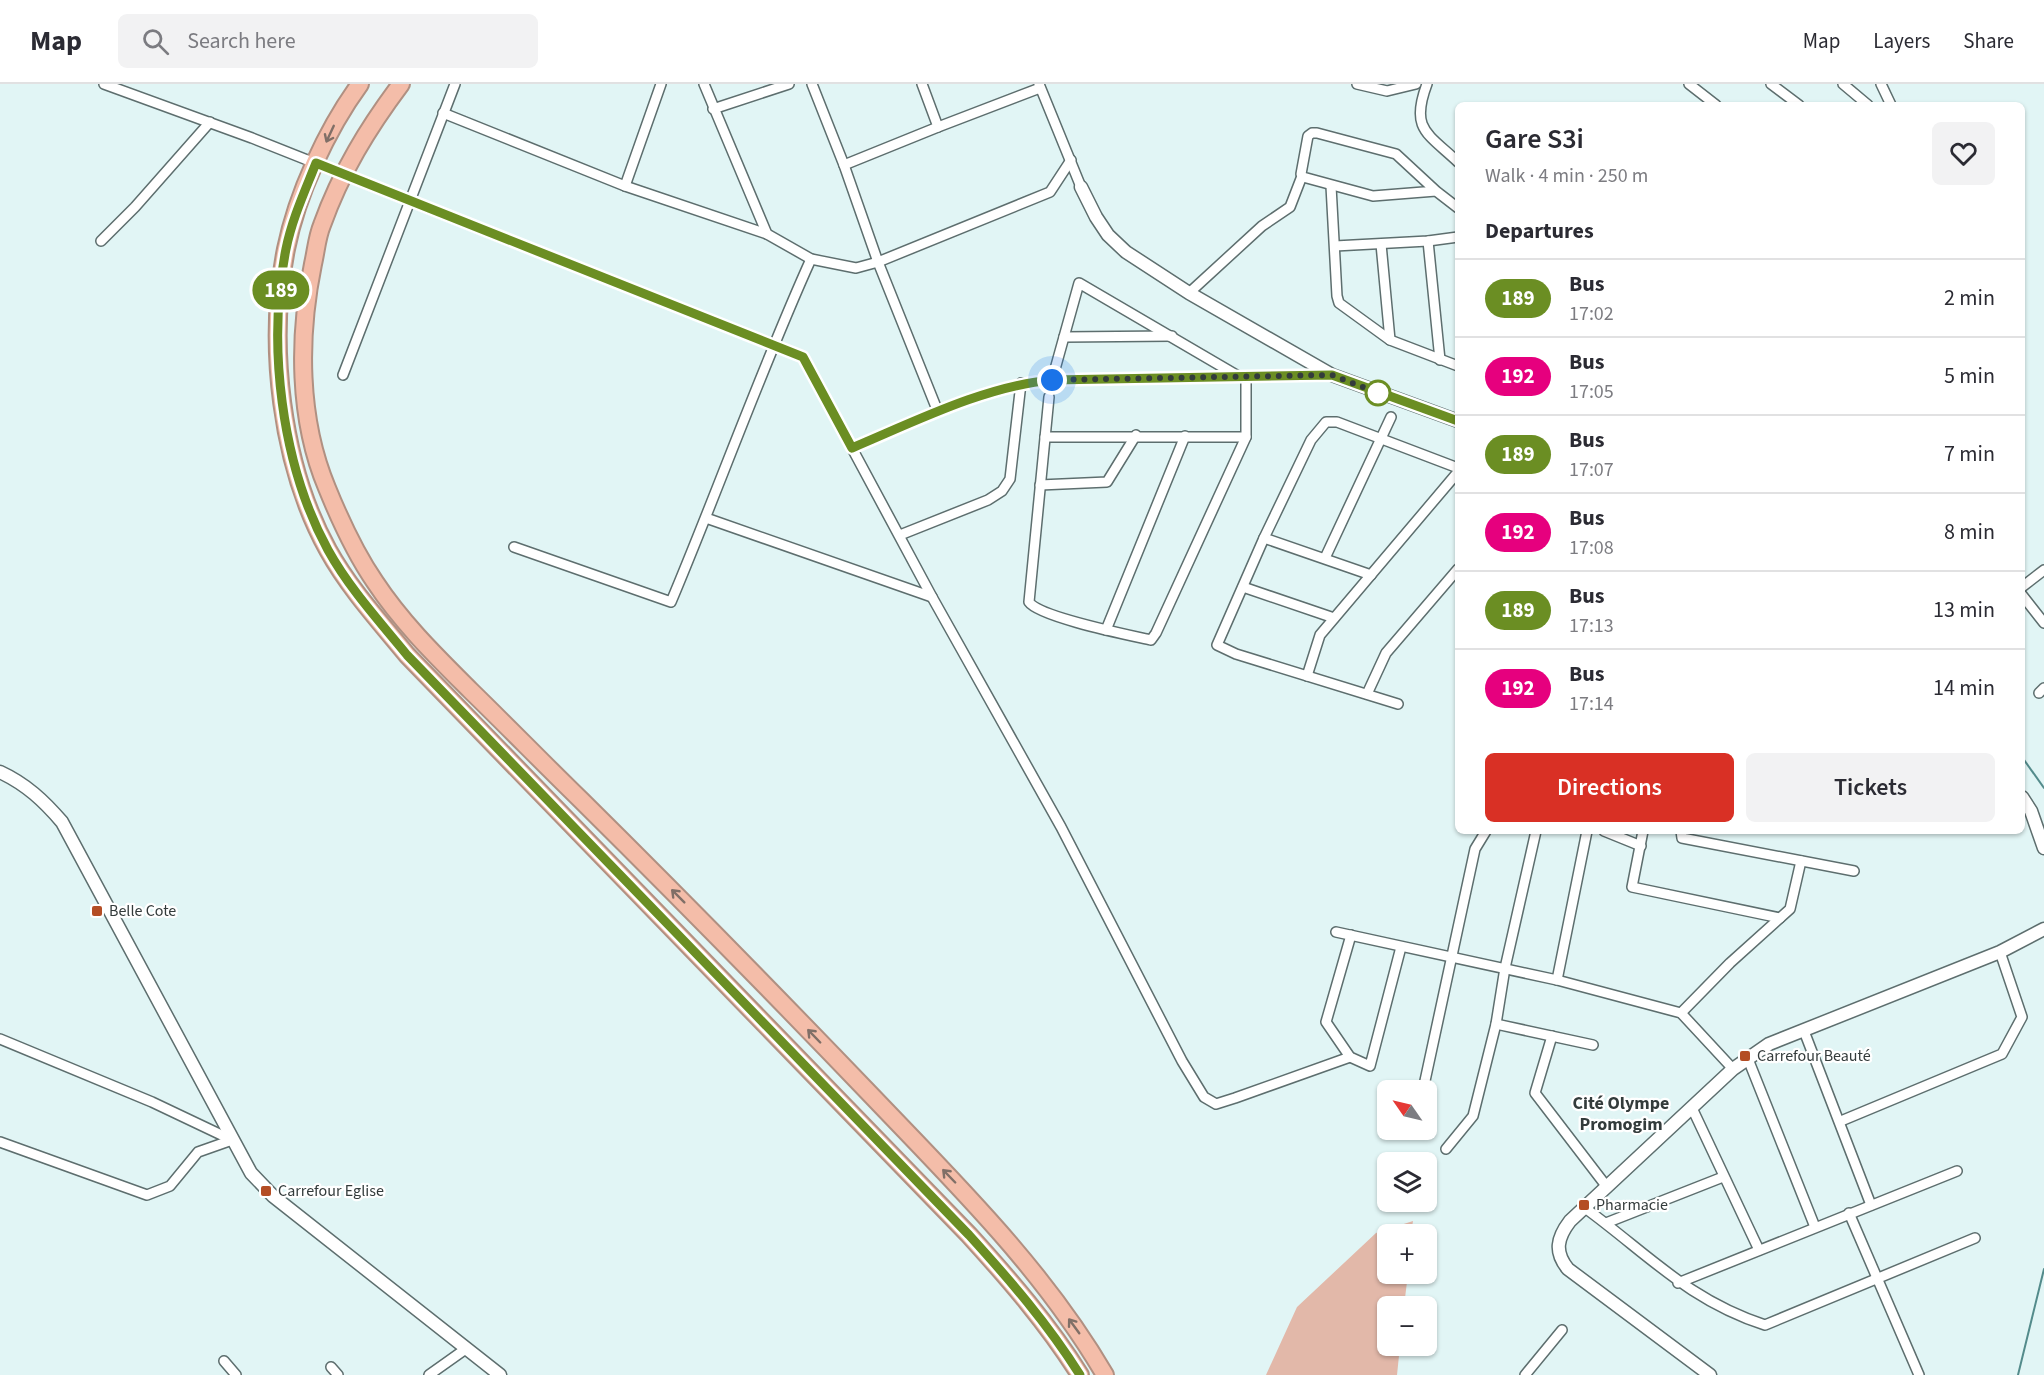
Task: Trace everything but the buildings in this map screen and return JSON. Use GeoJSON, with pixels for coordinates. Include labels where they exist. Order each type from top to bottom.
{"type":"FeatureCollection","features":[{"type":"Feature","properties":{"kind":"highway"},"geometry":{"type":"LineString","coordinates":[[360,84],[341,109],[297,211],[286,249],[279,302],[278,345],[282,395],[290,441],[303,493],[328,550],[356,591],[407,655],[969,1235],[1018,1290],[1062,1346],[1080,1375]]}},
{"type":"Feature","properties":{"kind":"highway"},"geometry":{"type":"LineString","coordinates":[[401,84],[369,125],[343,174],[320,228],[308,288],[303,344],[304,384],[311,436],[325,484],[352,543],[376,584],[421,642],[706,924],[965,1193],[1030,1265],[1087,1345],[1105,1375]]}},
{"type":"Feature","properties":{"kind":"street"},"geometry":{"type":"LineString","coordinates":[[104,84],[316,163],[409,202],[773,343],[803,357],[932,597],[1061,827],[1170,1039],[1204,1097],[1216,1104],[1350,1057]]}},
{"type":"Feature","properties":{"kind":"street"},"geometry":{"type":"LineString","coordinates":[[344,375],[455,84]]}},
{"type":"Feature","properties":{"kind":"street"},"geometry":{"type":"LineString","coordinates":[[625,186],[661,84]]}},
{"type":"Feature","properties":{"kind":"street"},"geometry":{"type":"LineString","coordinates":[[704,84],[767,234]]}},
{"type":"Feature","properties":{"kind":"street"},"geometry":{"type":"LineString","coordinates":[[713,109],[789,84]]}},
{"type":"Feature","properties":{"kind":"street"},"geometry":{"type":"LineString","coordinates":[[812,84],[844,165],[878,262],[938,412]]}},
{"type":"Feature","properties":{"kind":"street"},"geometry":{"type":"LineString","coordinates":[[922,84],[938,127]]}},
{"type":"Feature","properties":{"kind":"street"},"geometry":{"type":"LineString","coordinates":[[1357,84],[1387,90],[1416,84]]}},
{"type":"Feature","properties":{"kind":"street"},"geometry":{"type":"LineString","coordinates":[[1427,84],[1419,104],[1419,117],[1428,135],[1455,159]]}},
{"type":"Feature","properties":{"kind":"street"},"geometry":{"type":"LineString","coordinates":[[1689,84],[1712,102]]}},
{"type":"Feature","properties":{"kind":"street"},"geometry":{"type":"LineString","coordinates":[[1771,84],[1795,102]]}},
{"type":"Feature","properties":{"kind":"street"},"geometry":{"type":"LineString","coordinates":[[1843,84],[1864,102]]}},
{"type":"Feature","properties":{"kind":"street"},"geometry":{"type":"LineString","coordinates":[[1881,84],[1890,102]]}},
{"type":"Feature","properties":{"kind":"street"},"geometry":{"type":"LineString","coordinates":[[844,165],[1040,86],[1096,217],[1108,235],[1126,252],[1189,293],[1332,375],[1455,420]]}},
{"type":"Feature","properties":{"kind":"street"},"geometry":{"type":"LineString","coordinates":[[443,113],[625,186],[767,234],[811,259],[856,268],[878,262],[1050,192],[1071,160]]}},
{"type":"Feature","properties":{"kind":"street"},"geometry":{"type":"LineString","coordinates":[[101,242],[210,122]]}},
{"type":"Feature","properties":{"kind":"street"},"geometry":{"type":"LineString","coordinates":[[1189,293],[1262,226],[1290,207],[1302,176],[1308,136],[1312,133],[1396,154],[1455,206]]}},
{"type":"Feature","properties":{"kind":"street"},"geometry":{"type":"LineString","coordinates":[[1302,176],[1373,196],[1436,191]]}},
{"type":"Feature","properties":{"kind":"street"},"geometry":{"type":"LineString","coordinates":[[1331,186],[1339,303],[1390,340],[1455,365]]}},
{"type":"Feature","properties":{"kind":"street"},"geometry":{"type":"LineString","coordinates":[[1335,246],[1428,242],[1455,238]]}},
{"type":"Feature","properties":{"kind":"street"},"geometry":{"type":"LineString","coordinates":[[1428,242],[1440,360]]}},
{"type":"Feature","properties":{"kind":"street"},"geometry":{"type":"LineString","coordinates":[[1380,244],[1390,340]]}},
{"type":"Feature","properties":{"kind":"street"},"geometry":{"type":"LineString","coordinates":[[514,547],[670,602],[706,518],[773,343],[811,259]]}},
{"type":"Feature","properties":{"kind":"street"},"geometry":{"type":"LineString","coordinates":[[1052,380],[1079,283],[1242,376]]}},
{"type":"Feature","properties":{"kind":"street"},"geometry":{"type":"LineString","coordinates":[[1064,337],[1172,336]]}},
{"type":"Feature","properties":{"kind":"street"},"geometry":{"type":"LineString","coordinates":[[852,448],[938,412],[1021,383],[1052,380],[1332,375]]}},
{"type":"Feature","properties":{"kind":"street"},"geometry":{"type":"LineString","coordinates":[[1049,397],[1029,602],[1039,610],[1106,630],[1151,640],[1246,437],[1242,376]]}},
{"type":"Feature","properties":{"kind":"street"},"geometry":{"type":"LineString","coordinates":[[900,535],[988,500],[1002,491],[1010,479],[1021,383]]}},
{"type":"Feature","properties":{"kind":"street"},"geometry":{"type":"LineString","coordinates":[[1324,558],[1390,417]]}},
{"type":"Feature","properties":{"kind":"street"},"geometry":{"type":"LineString","coordinates":[[1398,704],[1236,654],[1218,645],[1264,538],[1311,440],[1326,422],[1337,422],[1455,469]]}},
{"type":"Feature","properties":{"kind":"street"},"geometry":{"type":"LineString","coordinates":[[1045,437],[1136,435],[1246,437]]}},
{"type":"Feature","properties":{"kind":"street"},"geometry":{"type":"LineString","coordinates":[[1040,485],[1107,482],[1136,435]]}},
{"type":"Feature","properties":{"kind":"street"},"geometry":{"type":"LineString","coordinates":[[1106,630],[1185,436]]}},
{"type":"Feature","properties":{"kind":"street"},"geometry":{"type":"LineString","coordinates":[[1307,676],[1320,635],[1455,474]]}},
{"type":"Feature","properties":{"kind":"street"},"geometry":{"type":"LineString","coordinates":[[706,518],[932,597]]}},
{"type":"Feature","properties":{"kind":"street"},"geometry":{"type":"LineString","coordinates":[[1264,538],[1371,575]]}},
{"type":"Feature","properties":{"kind":"street"},"geometry":{"type":"LineString","coordinates":[[2025,585],[2044,570]]}},
{"type":"Feature","properties":{"kind":"street"},"geometry":{"type":"LineString","coordinates":[[1367,694],[1386,653],[1455,572]]}},
{"type":"Feature","properties":{"kind":"street"},"geometry":{"type":"LineString","coordinates":[[1243,587],[1334,618]]}},
{"type":"Feature","properties":{"kind":"street"},"geometry":{"type":"LineString","coordinates":[[2025,600],[2044,623]]}},
{"type":"Feature","properties":{"kind":"street"},"geometry":{"type":"LineString","coordinates":[[0,772],[17,780],[42,799],[62,822],[251,1173],[273,1196],[500,1375]]}},
{"type":"Feature","properties":{"kind":"street"},"geometry":{"type":"LineString","coordinates":[[2025,802],[2031,811],[2044,848]]}},
{"type":"Feature","properties":{"kind":"street"},"geometry":{"type":"LineString","coordinates":[[1425,1080],[1475,849],[1484,834]]}},
{"type":"Feature","properties":{"kind":"street"},"geometry":{"type":"LineString","coordinates":[[1446,1149],[1473,1116],[1496,1024],[1505,968],[1535,834]]}},
{"type":"Feature","properties":{"kind":"street"},"geometry":{"type":"LineString","coordinates":[[1557,980],[1586,834]]}},
{"type":"Feature","properties":{"kind":"street"},"geometry":{"type":"LineString","coordinates":[[1611,834],[1641,846]]}},
{"type":"Feature","properties":{"kind":"street"},"geometry":{"type":"LineString","coordinates":[[1643,834],[1632,887],[1780,918]]}},
{"type":"Feature","properties":{"kind":"street"},"geometry":{"type":"LineString","coordinates":[[1681,834],[1682,838],[1854,871]]}},
{"type":"Feature","properties":{"kind":"street"},"geometry":{"type":"LineString","coordinates":[[1681,1013],[1730,963],[1790,909],[1801,861]]}},
{"type":"Feature","properties":{"kind":"street"},"geometry":{"type":"LineString","coordinates":[[1710,1375],[1568,1269],[1561,1261],[1558,1246],[1560,1233],[1733,1069],[1769,1044],[2000,952],[2044,928]]}},
{"type":"Feature","properties":{"kind":"street"},"geometry":{"type":"LineString","coordinates":[[1336,932],[1557,980],[1681,1013],[1733,1069]]}},
{"type":"Feature","properties":{"kind":"street"},"geometry":{"type":"LineString","coordinates":[[1351,935],[1326,1022],[1350,1057],[1370,1066],[1401,947]]}},
{"type":"Feature","properties":{"kind":"street"},"geometry":{"type":"LineString","coordinates":[[1841,1122],[2002,1054],[2022,1017],[2000,952]]}},
{"type":"Feature","properties":{"kind":"street"},"geometry":{"type":"LineString","coordinates":[[1496,1024],[1593,1045]]}},
{"type":"Feature","properties":{"kind":"street"},"geometry":{"type":"LineString","coordinates":[[1804,1030],[1871,1205]]}},
{"type":"Feature","properties":{"kind":"street"},"geometry":{"type":"LineString","coordinates":[[1552,1036],[1535,1093],[1607,1187]]}},
{"type":"Feature","properties":{"kind":"street"},"geometry":{"type":"LineString","coordinates":[[0,1039],[152,1102],[232,1140]]}},
{"type":"Feature","properties":{"kind":"street"},"geometry":{"type":"LineString","coordinates":[[1748,1059],[1815,1227]]}},
{"type":"Feature","properties":{"kind":"street"},"geometry":{"type":"LineString","coordinates":[[1692,1108],[1759,1250]]}},
{"type":"Feature","properties":{"kind":"street"},"geometry":{"type":"LineString","coordinates":[[0,1142],[147,1195],[170,1186],[198,1152],[232,1140]]}},
{"type":"Feature","properties":{"kind":"street"},"geometry":{"type":"LineString","coordinates":[[1678,1282],[1957,1172]]}},
{"type":"Feature","properties":{"kind":"street"},"geometry":{"type":"LineString","coordinates":[[1606,1223],[1723,1177]]}},
{"type":"Feature","properties":{"kind":"street"},"geometry":{"type":"LineString","coordinates":[[1585,1208],[1678,1282],[1712,1304],[1765,1325],[1878,1276],[1975,1238]]}},
{"type":"Feature","properties":{"kind":"street"},"geometry":{"type":"LineString","coordinates":[[1849,1214],[1878,1276],[1919,1375]]}},
{"type":"Feature","properties":{"kind":"street"},"geometry":{"type":"LineString","coordinates":[[1525,1375],[1562,1330]]}},
{"type":"Feature","properties":{"kind":"street"},"geometry":{"type":"LineString","coordinates":[[429,1375],[467,1348]]}},
{"type":"Feature","properties":{"kind":"street"},"geometry":{"type":"LineString","coordinates":[[224,1361],[236,1375]]}},
{"type":"Feature","properties":{"kind":"street"},"geometry":{"type":"LineString","coordinates":[[331,1367],[338,1375]]}},
{"type":"Feature","properties":{"kind":"shaded area"},"geometry":{"type":"Polygon","coordinates":[[[1376,1233],[1377,1284],[1407,1284],[1405,1296],[1377,1296],[1377,1356],[1399,1356],[1397,1375],[1266,1375],[1297,1307],[1376,1233]]]}},
{"type":"Feature","properties":{"kind":"waterway"},"geometry":{"type":"LineString","coordinates":[[2025,761],[2044,788]]}},
{"type":"Feature","properties":{"kind":"waterway"},"geometry":{"type":"LineString","coordinates":[[2018,1375],[2044,1269]]}},
{"type":"Feature","properties":{"kind":"bus line","name":"189"},"geometry":{"type":"LineString","coordinates":[[1080,1375],[1062,1346],[1010,1281],[969,1235],[407,655],[356,591],[328,550],[303,493],[290,441],[282,395],[278,345],[279,302],[286,249],[297,211],[316,163],[409,202],[773,343],[803,357],[852,448],[938,412],[1021,383],[1052,380],[1332,375],[1455,420]]}},
{"type":"Feature","properties":{"kind":"place","name":"Belle Cote"},"geometry":{"type":"Point","coordinates":[97,911]}},
{"type":"Feature","properties":{"kind":"place","name":"Carrefour Beauté"},"geometry":{"type":"Point","coordinates":[1745,1056]}},
{"type":"Feature","properties":{"kind":"place","name":"Carrefour Eglise"},"geometry":{"type":"Point","coordinates":[266,1191]}},
{"type":"Feature","properties":{"kind":"place","name":"Pharmacie"},"geometry":{"type":"Point","coordinates":[1584,1205]}},
{"type":"Feature","properties":{"kind":"district","name":"Cité Olympe Promogim"},"geometry":{"type":"Point","coordinates":[1621,1113]}},
{"type":"Feature","properties":{"kind":"route"},"geometry":{"type":"LineString","coordinates":[[1052,380],[1332,375],[1378,393]]}}]}
